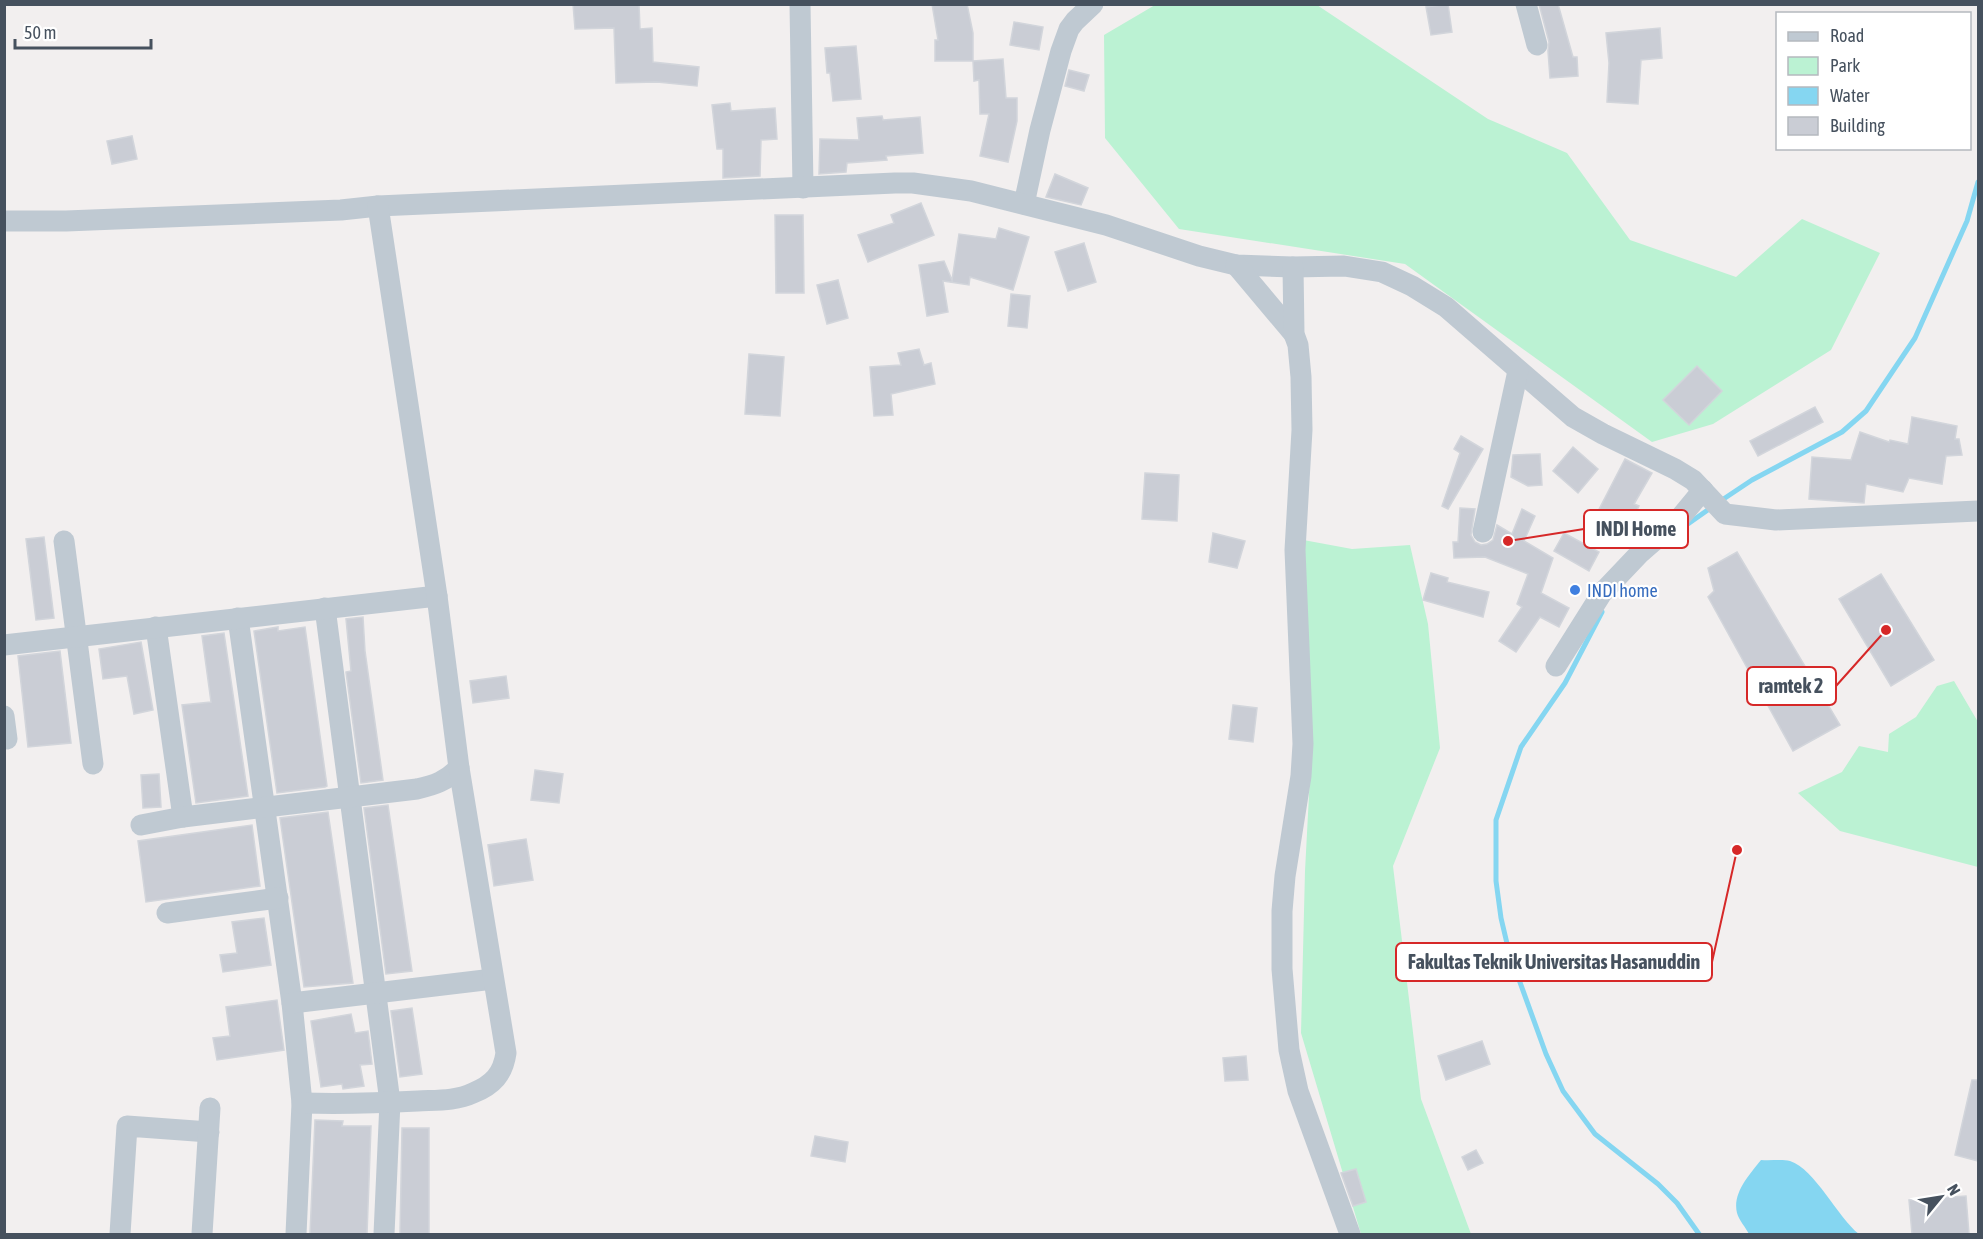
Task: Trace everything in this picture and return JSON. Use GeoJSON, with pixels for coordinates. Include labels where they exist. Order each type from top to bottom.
{"type":"FeatureCollection","features":[{"type":"Feature","properties":{"kind":"street"},"geometry":{"type":"LineString","coordinates":[[800,4],[803,188]]}},
{"type":"Feature","properties":{"kind":"street"},"geometry":{"type":"LineString","coordinates":[[1024,204],[1040,130],[1061,51],[1069,29],[1093,4]]}},
{"type":"Feature","properties":{"kind":"street"},"geometry":{"type":"LineString","coordinates":[[1526,4],[1538,45]]}},
{"type":"Feature","properties":{"kind":"street"},"geometry":{"type":"LineString","coordinates":[[4,220],[102,220],[913,183],[971,191],[1106,225],[1199,256],[1236,265],[1344,266],[1365,268],[1400,280],[1446,307],[1573,417],[1676,469],[1711,500],[1738,517],[1776,520],[1978,511]]}},
{"type":"Feature","properties":{"kind":"street"},"geometry":{"type":"LineString","coordinates":[[302,1102],[458,1099],[475,1093],[494,1081],[504,1067],[506,1053],[459,768],[437,596],[378,206]]}},
{"type":"Feature","properties":{"kind":"street"},"geometry":{"type":"LineString","coordinates":[[1236,265],[1294,334]]}},
{"type":"Feature","properties":{"kind":"street"},"geometry":{"type":"LineString","coordinates":[[1293,267],[1294,334],[1298,345],[1302,377],[1302,430],[1295,550],[1303,744],[1301,776],[1282,911],[1282,969],[1289,1050],[1298,1091],[1350,1234]]}},
{"type":"Feature","properties":{"kind":"street"},"geometry":{"type":"LineString","coordinates":[[1483,532],[1518,371]]}},
{"type":"Feature","properties":{"kind":"street"},"geometry":{"type":"LineString","coordinates":[[1556,666],[1602,593],[1640,553],[1679,519],[1711,500]]}},
{"type":"Feature","properties":{"kind":"street"},"geometry":{"type":"LineString","coordinates":[[64,541],[93,764]]}},
{"type":"Feature","properties":{"kind":"street"},"geometry":{"type":"LineString","coordinates":[[4,645],[437,596]]}},
{"type":"Feature","properties":{"kind":"street"},"geometry":{"type":"LineString","coordinates":[[325,608],[390,1102],[384,1234]]}},
{"type":"Feature","properties":{"kind":"street"},"geometry":{"type":"LineString","coordinates":[[238,618],[292,1003],[302,1102],[296,1234]]}},
{"type":"Feature","properties":{"kind":"street"},"geometry":{"type":"LineString","coordinates":[[156,627],[183,817]]}},
{"type":"Feature","properties":{"kind":"street"},"geometry":{"type":"LineString","coordinates":[[4,716],[7,739]]}},
{"type":"Feature","properties":{"kind":"street"},"geometry":{"type":"LineString","coordinates":[[141,825],[183,817],[349,798],[437,784],[459,768]]}},
{"type":"Feature","properties":{"kind":"street"},"geometry":{"type":"LineString","coordinates":[[167,913],[278,898]]}},
{"type":"Feature","properties":{"kind":"street"},"geometry":{"type":"LineString","coordinates":[[292,1003],[493,979]]}},
{"type":"Feature","properties":{"kind":"street"},"geometry":{"type":"LineString","coordinates":[[202,1234],[210,1108]]}},
{"type":"Feature","properties":{"kind":"street"},"geometry":{"type":"LineString","coordinates":[[120,1234],[127,1126],[209,1132]]}},
{"type":"Feature","properties":{"kind":"green space"},"geometry":{"type":"Polygon","coordinates":[[[1155,5],[1317,5],[1488,119],[1567,153],[1630,240],[1736,277],[1802,219],[1880,253],[1831,350],[1713,424],[1652,442],[1405,264],[1179,229],[1105,138],[1104,35],[1155,5]]]}},
{"type":"Feature","properties":{"kind":"green space"},"geometry":{"type":"Polygon","coordinates":[[[1298,539],[1352,549],[1410,545],[1428,624],[1440,748],[1393,866],[1421,1099],[1471,1234],[1361,1234],[1301,1033],[1305,871],[1312,738],[1298,539]]]}},
{"type":"Feature","properties":{"kind":"green space"},"geometry":{"type":"Polygon","coordinates":[[[1954,681],[1978,722],[1978,867],[1840,831],[1798,793],[1842,772],[1859,746],[1888,752],[1889,734],[1916,717],[1937,686],[1954,681]]]}},
{"type":"Feature","properties":{"kind":"water"},"geometry":{"type":"Polygon","coordinates":[[[1761,1160],[1787,1160],[1799,1166],[1817,1183],[1859,1234],[1749,1234],[1737,1213],[1737,1198],[1743,1184],[1761,1160]]]}},
{"type":"Feature","properties":{"kind":"building"},"geometry":{"type":"Polygon","coordinates":[[[573,4],[639,4],[640,29],[652,28],[653,62],[699,67],[697,86],[657,82],[616,83],[614,28],[575,29],[573,4]]]}},
{"type":"Feature","properties":{"kind":"building"},"geometry":{"type":"Polygon","coordinates":[[[932,4],[967,4],[973,33],[973,61],[935,61],[935,40],[938,40],[932,4]]]}},
{"type":"Feature","properties":{"kind":"building"},"geometry":{"type":"Polygon","coordinates":[[[1448,4],[1452,32],[1431,35],[1426,7],[1448,4]]]}},
{"type":"Feature","properties":{"kind":"building"},"geometry":{"type":"Polygon","coordinates":[[[1539,4],[1558,4],[1573,57],[1577,57],[1578,76],[1550,78],[1549,42],[1539,4]]]}},
{"type":"Feature","properties":{"kind":"building"},"geometry":{"type":"Polygon","coordinates":[[[1014,22],[1043,27],[1039,50],[1010,45],[1014,22]]]}},
{"type":"Feature","properties":{"kind":"building"},"geometry":{"type":"Polygon","coordinates":[[[1660,28],[1662,58],[1641,60],[1638,104],[1607,102],[1609,63],[1606,33],[1660,28]]]}},
{"type":"Feature","properties":{"kind":"building"},"geometry":{"type":"Polygon","coordinates":[[[856,46],[861,99],[833,101],[825,48],[856,46]]]}},
{"type":"Feature","properties":{"kind":"building"},"geometry":{"type":"Polygon","coordinates":[[[1003,59],[1006,98],[1017,98],[1017,121],[1008,162],[980,156],[989,114],[980,114],[979,80],[974,81],[973,61],[1003,59]]]}},
{"type":"Feature","properties":{"kind":"building"},"geometry":{"type":"Polygon","coordinates":[[[1069,70],[1089,75],[1084,91],[1065,86],[1069,70]]]}},
{"type":"Feature","properties":{"kind":"building"},"geometry":{"type":"Polygon","coordinates":[[[730,103],[731,111],[775,108],[777,139],[761,140],[760,176],[723,178],[723,149],[717,149],[712,105],[730,103]]]}},
{"type":"Feature","properties":{"kind":"building"},"geometry":{"type":"Polygon","coordinates":[[[882,116],[883,120],[920,117],[923,153],[886,156],[887,160],[847,163],[846,172],[819,174],[820,139],[859,140],[857,118],[882,116]]]}},
{"type":"Feature","properties":{"kind":"building"},"geometry":{"type":"Polygon","coordinates":[[[132,136],[137,159],[112,164],[107,141],[132,136]]]}},
{"type":"Feature","properties":{"kind":"building"},"geometry":{"type":"Polygon","coordinates":[[[1055,174],[1088,188],[1081,205],[1046,197],[1055,174]]]}},
{"type":"Feature","properties":{"kind":"building"},"geometry":{"type":"Polygon","coordinates":[[[921,203],[934,235],[868,262],[858,235],[894,223],[891,215],[921,203]]]}},
{"type":"Feature","properties":{"kind":"building"},"geometry":{"type":"Polygon","coordinates":[[[775,215],[803,215],[804,293],[776,293],[775,215]]]}},
{"type":"Feature","properties":{"kind":"building"},"geometry":{"type":"Polygon","coordinates":[[[999,228],[1029,237],[1013,290],[970,277],[969,285],[943,281],[948,312],[927,316],[919,265],[944,261],[952,280],[959,234],[996,239],[999,228]]]}},
{"type":"Feature","properties":{"kind":"building"},"geometry":{"type":"Polygon","coordinates":[[[1084,243],[1096,282],[1068,291],[1055,252],[1084,243]]]}},
{"type":"Feature","properties":{"kind":"building"},"geometry":{"type":"Polygon","coordinates":[[[838,280],[848,318],[827,324],[817,285],[838,280]]]}},
{"type":"Feature","properties":{"kind":"building"},"geometry":{"type":"Polygon","coordinates":[[[1011,294],[1030,296],[1027,328],[1008,326],[1011,294]]]}},
{"type":"Feature","properties":{"kind":"building"},"geometry":{"type":"Polygon","coordinates":[[[919,349],[924,365],[931,363],[935,384],[891,394],[893,415],[874,416],[870,367],[901,365],[898,353],[919,349]]]}},
{"type":"Feature","properties":{"kind":"building"},"geometry":{"type":"Polygon","coordinates":[[[749,354],[784,357],[780,416],[745,414],[749,354]]]}},
{"type":"Feature","properties":{"kind":"building"},"geometry":{"type":"Polygon","coordinates":[[[1697,366],[1722,391],[1689,425],[1663,400],[1697,366]]]}},
{"type":"Feature","properties":{"kind":"building"},"geometry":{"type":"Polygon","coordinates":[[[1815,407],[1823,422],[1758,456],[1750,441],[1815,407]]]}},
{"type":"Feature","properties":{"kind":"building"},"geometry":{"type":"Polygon","coordinates":[[[1912,417],[1957,426],[1955,439],[1959,439],[1962,455],[1946,456],[1942,484],[1909,478],[1903,492],[1866,484],[1864,503],[1809,499],[1812,457],[1851,460],[1860,432],[1889,442],[1890,440],[1908,444],[1912,417]]]}},
{"type":"Feature","properties":{"kind":"building"},"geometry":{"type":"Polygon","coordinates":[[[1461,436],[1483,449],[1448,509],[1442,506],[1460,453],[1454,449],[1461,436]]]}},
{"type":"Feature","properties":{"kind":"building"},"geometry":{"type":"Polygon","coordinates":[[[1573,447],[1598,469],[1578,493],[1553,471],[1573,447]]]}},
{"type":"Feature","properties":{"kind":"building"},"geometry":{"type":"Polygon","coordinates":[[[1540,454],[1542,485],[1528,486],[1511,477],[1513,455],[1540,454]]]}},
{"type":"Feature","properties":{"kind":"building"},"geometry":{"type":"Polygon","coordinates":[[[1625,459],[1652,473],[1634,504],[1639,506],[1625,534],[1594,519],[1625,459]]]}},
{"type":"Feature","properties":{"kind":"building"},"geometry":{"type":"Polygon","coordinates":[[[1145,473],[1179,475],[1177,521],[1142,519],[1145,473]]]}},
{"type":"Feature","properties":{"kind":"building"},"geometry":{"type":"Polygon","coordinates":[[[1460,508],[1475,509],[1471,535],[1475,542],[1481,545],[1493,540],[1497,525],[1512,534],[1522,509],[1535,516],[1524,541],[1553,558],[1541,593],[1569,608],[1559,627],[1540,617],[1516,652],[1499,641],[1522,607],[1517,604],[1528,574],[1485,557],[1454,558],[1453,542],[1458,542],[1460,508]]]}},
{"type":"Feature","properties":{"kind":"building"},"geometry":{"type":"Polygon","coordinates":[[[1213,533],[1245,541],[1237,568],[1209,562],[1213,533]]]}},
{"type":"Feature","properties":{"kind":"building"},"geometry":{"type":"Polygon","coordinates":[[[1564,533],[1599,552],[1589,571],[1554,551],[1564,533]]]}},
{"type":"Feature","properties":{"kind":"building"},"geometry":{"type":"Polygon","coordinates":[[[44,537],[54,618],[36,620],[26,539],[44,537]]]}},
{"type":"Feature","properties":{"kind":"building"},"geometry":{"type":"Polygon","coordinates":[[[1737,552],[1840,725],[1793,751],[1708,597],[1714,591],[1708,568],[1737,552]]]}},
{"type":"Feature","properties":{"kind":"building"},"geometry":{"type":"Polygon","coordinates":[[[1431,573],[1448,578],[1447,582],[1489,592],[1483,617],[1423,600],[1431,573]]]}},
{"type":"Feature","properties":{"kind":"building"},"geometry":{"type":"Polygon","coordinates":[[[1881,574],[1934,660],[1891,686],[1839,599],[1881,574]]]}},
{"type":"Feature","properties":{"kind":"building"},"geometry":{"type":"Polygon","coordinates":[[[363,617],[365,651],[383,780],[361,783],[346,672],[351,671],[346,619],[363,617]]]}},
{"type":"Feature","properties":{"kind":"building"},"geometry":{"type":"Polygon","coordinates":[[[278,627],[278,631],[305,627],[327,786],[325,787],[277,793],[254,631],[278,627]]]}},
{"type":"Feature","properties":{"kind":"building"},"geometry":{"type":"Polygon","coordinates":[[[224,633],[248,796],[196,803],[182,705],[211,702],[202,636],[224,633]]]}},
{"type":"Feature","properties":{"kind":"building"},"geometry":{"type":"Polygon","coordinates":[[[141,642],[153,710],[134,714],[127,676],[103,679],[99,649],[141,642]]]}},
{"type":"Feature","properties":{"kind":"building"},"geometry":{"type":"Polygon","coordinates":[[[60,651],[71,743],[28,747],[18,656],[60,651]]]}},
{"type":"Feature","properties":{"kind":"building"},"geometry":{"type":"Polygon","coordinates":[[[506,676],[509,698],[473,703],[470,681],[506,676]]]}},
{"type":"Feature","properties":{"kind":"building"},"geometry":{"type":"Polygon","coordinates":[[[1233,705],[1257,708],[1253,742],[1229,739],[1233,705]]]}},
{"type":"Feature","properties":{"kind":"building"},"geometry":{"type":"Polygon","coordinates":[[[535,770],[563,774],[559,803],[531,800],[535,770]]]}},
{"type":"Feature","properties":{"kind":"building"},"geometry":{"type":"Polygon","coordinates":[[[159,774],[161,807],[143,808],[141,775],[159,774]]]}},
{"type":"Feature","properties":{"kind":"building"},"geometry":{"type":"Polygon","coordinates":[[[388,805],[412,971],[386,974],[364,808],[388,805]]]}},
{"type":"Feature","properties":{"kind":"building"},"geometry":{"type":"Polygon","coordinates":[[[328,812],[353,983],[304,987],[280,818],[328,812]]]}},
{"type":"Feature","properties":{"kind":"building"},"geometry":{"type":"Polygon","coordinates":[[[252,825],[260,886],[146,902],[138,841],[252,825]]]}},
{"type":"Feature","properties":{"kind":"building"},"geometry":{"type":"Polygon","coordinates":[[[526,839],[533,880],[494,886],[488,845],[526,839]]]}},
{"type":"Feature","properties":{"kind":"building"},"geometry":{"type":"Polygon","coordinates":[[[264,918],[271,965],[223,972],[220,955],[237,953],[232,922],[264,918]]]}},
{"type":"Feature","properties":{"kind":"building"},"geometry":{"type":"Polygon","coordinates":[[[277,1000],[284,1050],[217,1060],[213,1038],[230,1036],[226,1007],[277,1000]]]}},
{"type":"Feature","properties":{"kind":"building"},"geometry":{"type":"Polygon","coordinates":[[[412,1008],[422,1074],[400,1077],[391,1011],[412,1008]]]}},
{"type":"Feature","properties":{"kind":"building"},"geometry":{"type":"Polygon","coordinates":[[[351,1014],[355,1033],[368,1031],[372,1064],[360,1065],[364,1086],[343,1089],[342,1084],[321,1087],[311,1021],[351,1014]]]}},
{"type":"Feature","properties":{"kind":"building"},"geometry":{"type":"Polygon","coordinates":[[[1482,1041],[1490,1064],[1446,1080],[1438,1056],[1482,1041]]]}},
{"type":"Feature","properties":{"kind":"building"},"geometry":{"type":"Polygon","coordinates":[[[1246,1056],[1248,1080],[1225,1081],[1223,1058],[1246,1056]]]}},
{"type":"Feature","properties":{"kind":"building"},"geometry":{"type":"Polygon","coordinates":[[[1972,1080],[1978,1080],[1978,1161],[1955,1155],[1972,1080]]]}},
{"type":"Feature","properties":{"kind":"building"},"geometry":{"type":"Polygon","coordinates":[[[315,1120],[343,1121],[342,1126],[371,1126],[367,1234],[310,1234],[315,1120]]]}},
{"type":"Feature","properties":{"kind":"building"},"geometry":{"type":"Polygon","coordinates":[[[402,1128],[429,1128],[429,1234],[400,1234],[402,1128]]]}},
{"type":"Feature","properties":{"kind":"building"},"geometry":{"type":"Polygon","coordinates":[[[815,1136],[848,1142],[845,1162],[811,1156],[815,1136]]]}},
{"type":"Feature","properties":{"kind":"building"},"geometry":{"type":"Polygon","coordinates":[[[1476,1150],[1483,1163],[1468,1170],[1462,1157],[1476,1150]]]}},
{"type":"Feature","properties":{"kind":"building"},"geometry":{"type":"Polygon","coordinates":[[[1356,1169],[1366,1202],[1353,1206],[1341,1173],[1356,1169]]]}},
{"type":"Feature","properties":{"kind":"building"},"geometry":{"type":"Polygon","coordinates":[[[1966,1196],[1969,1234],[1912,1234],[1909,1200],[1966,1196]]]}},
{"type":"Feature","properties":{"kind":"waterway"},"geometry":{"type":"LineString","coordinates":[[1719,502],[1752,480],[1842,432],[1866,411],[1915,338],[1967,221],[1978,182]]}},
{"type":"Feature","properties":{"kind":"waterway"},"geometry":{"type":"LineString","coordinates":[[1685,526],[1712,507]]}},
{"type":"Feature","properties":{"kind":"waterway"},"geometry":{"type":"LineString","coordinates":[[1602,612],[1565,683],[1521,747],[1496,820],[1496,881],[1501,918],[1509,952],[1546,1054],[1563,1091],[1595,1134],[1658,1184],[1677,1203],[1699,1234]]}},
{"type":"Feature","properties":{"kind":"place","name":"INDI Home"},"geometry":{"type":"Point","coordinates":[1508,541]}},
{"type":"Feature","properties":{"kind":"place","name":"INDI home"},"geometry":{"type":"Point","coordinates":[1575,590]}},
{"type":"Feature","properties":{"kind":"place","name":"ramtek 2"},"geometry":{"type":"Point","coordinates":[1886,630]}},
{"type":"Feature","properties":{"kind":"place","name":"Fakultas Teknik Universitas Hasanuddin"},"geometry":{"type":"Point","coordinates":[1737,850]}}]}
